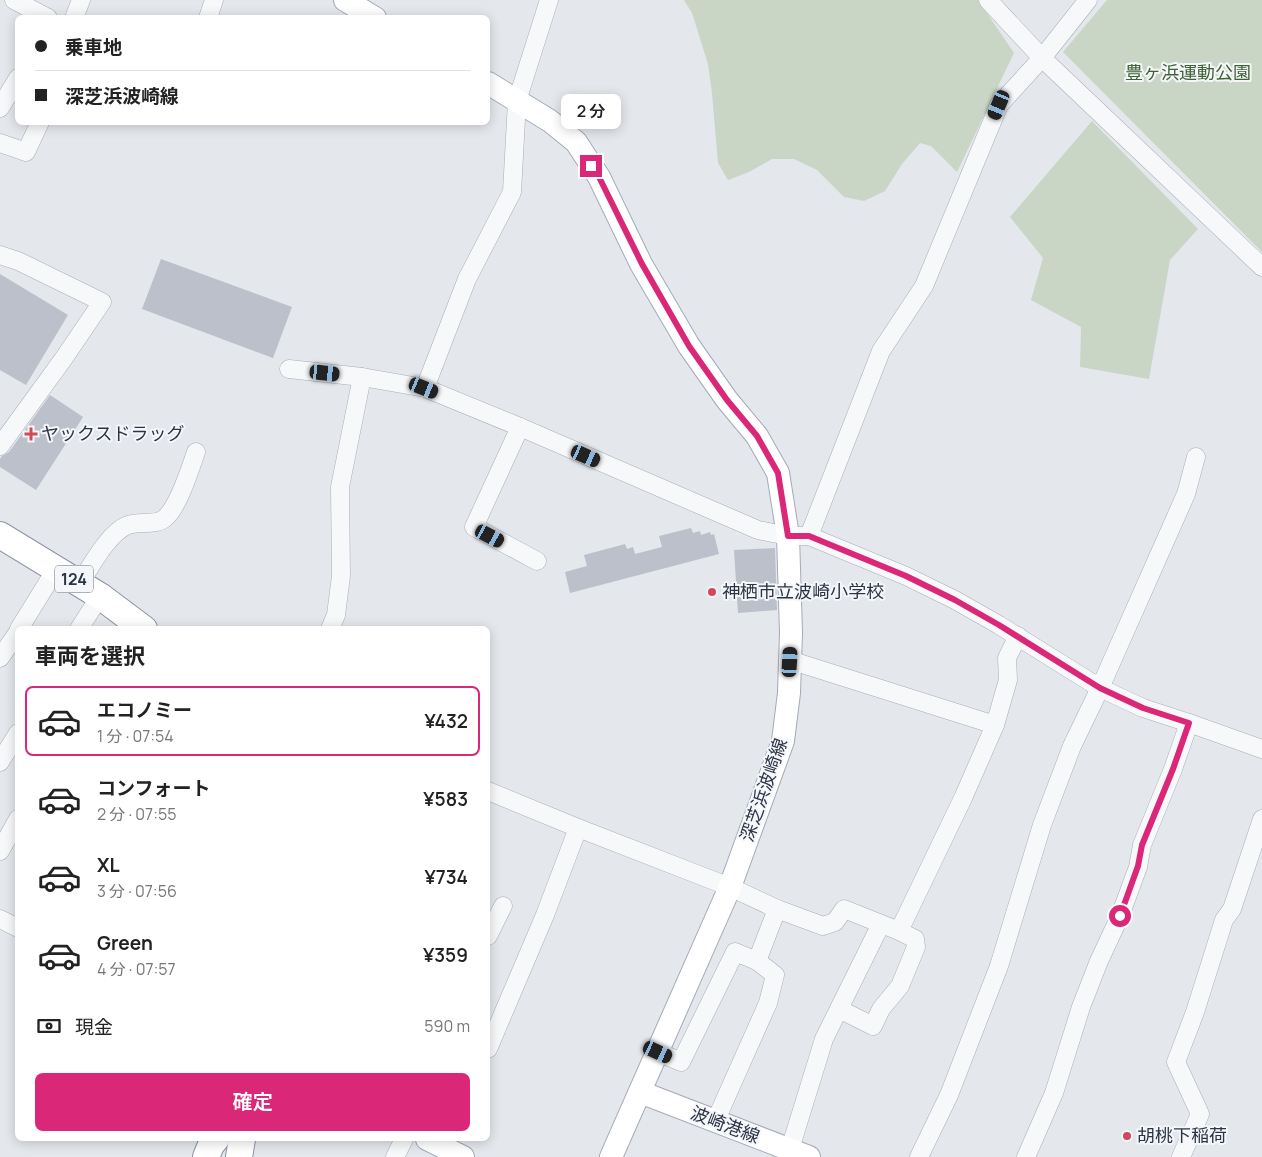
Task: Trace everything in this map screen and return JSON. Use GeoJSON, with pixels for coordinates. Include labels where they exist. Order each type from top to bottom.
{"type":"FeatureCollection","features":[{"type":"Feature","properties":{"kind":"highway","name":"124"},"geometry":{"type":"LineString","coordinates":[[0,535],[90,590],[140,626]]}},
{"type":"Feature","properties":{"kind":"highway"},"geometry":{"type":"LineString","coordinates":[[206,1157],[215,1141]]}},
{"type":"Feature","properties":{"kind":"main road"},"geometry":{"type":"LineString","coordinates":[[345,0],[371,15]]}},
{"type":"Feature","properties":{"kind":"main road","name":"深芝浜波崎線"},"geometry":{"type":"LineString","coordinates":[[490,84],[550,121],[576,142],[599,177],[642,264],[689,346],[727,400],[757,436],[778,473],[798,536],[789,693],[783,741],[730,887],[611,1157]]}},
{"type":"Feature","properties":{"kind":"main road","name":"波崎港線"},"geometry":{"type":"LineString","coordinates":[[640,1092],[800,1153]]}},
{"type":"Feature","properties":{"kind":"street"},"geometry":{"type":"LineString","coordinates":[[14,0],[42,15]]}},
{"type":"Feature","properties":{"kind":"street"},"geometry":{"type":"LineString","coordinates":[[75,15],[81,0]]}},
{"type":"Feature","properties":{"kind":"street"},"geometry":{"type":"LineString","coordinates":[[209,15],[214,0]]}},
{"type":"Feature","properties":{"kind":"street"},"geometry":{"type":"LineString","coordinates":[[424,388],[467,278],[512,192],[517,100],[549,0]]}},
{"type":"Feature","properties":{"kind":"street"},"geometry":{"type":"LineString","coordinates":[[988,0],[1042,58],[1262,267]]}},
{"type":"Feature","properties":{"kind":"street"},"geometry":{"type":"LineString","coordinates":[[798,536],[881,351],[924,286],[999,105],[1042,58],[1088,0]]}},
{"type":"Feature","properties":{"kind":"street"},"geometry":{"type":"LineString","coordinates":[[0,108],[15,83]]}},
{"type":"Feature","properties":{"kind":"street"},"geometry":{"type":"LineString","coordinates":[[0,143],[26,152],[39,125]]}},
{"type":"Feature","properties":{"kind":"street"},"geometry":{"type":"LineString","coordinates":[[0,255],[18,261],[102,302],[0,446]]}},
{"type":"Feature","properties":{"kind":"street"},"geometry":{"type":"LineString","coordinates":[[289,369],[362,377],[424,388],[520,427],[758,530],[798,536],[906,576],[955,600],[999,625],[1100,688],[1143,708],[1262,749]]}},
{"type":"Feature","properties":{"kind":"street"},"geometry":{"type":"LineString","coordinates":[[331,626],[336,615],[341,576],[340,487],[362,377]]}},
{"type":"Feature","properties":{"kind":"street"},"geometry":{"type":"LineString","coordinates":[[520,427],[474,527],[537,561]]}},
{"type":"Feature","properties":{"kind":"street"},"geometry":{"type":"LineString","coordinates":[[80,626],[90,590],[111,538],[119,530],[129,525],[141,522],[159,522],[172,511],[196,452]]}},
{"type":"Feature","properties":{"kind":"street"},"geometry":{"type":"LineString","coordinates":[[919,1157],[949,1095],[999,966],[1042,825],[1072,746],[1100,688],[1186,494],[1196,457]]}},
{"type":"Feature","properties":{"kind":"street"},"geometry":{"type":"LineString","coordinates":[[20,626],[56,568]]}},
{"type":"Feature","properties":{"kind":"street"},"geometry":{"type":"LineString","coordinates":[[0,658],[15,635]]}},
{"type":"Feature","properties":{"kind":"street"},"geometry":{"type":"LineString","coordinates":[[899,931],[963,798],[995,725],[1008,680],[1007,658],[1018,636]]}},
{"type":"Feature","properties":{"kind":"street"},"geometry":{"type":"LineString","coordinates":[[790,662],[799,663],[995,725]]}},
{"type":"Feature","properties":{"kind":"street"},"geometry":{"type":"LineString","coordinates":[[1026,1157],[1054,1093],[1085,997],[1120,916],[1138,866],[1142,845],[1173,769],[1189,723]]}},
{"type":"Feature","properties":{"kind":"street"},"geometry":{"type":"LineString","coordinates":[[0,762],[15,738]]}},
{"type":"Feature","properties":{"kind":"street"},"geometry":{"type":"LineString","coordinates":[[490,792],[823,926],[835,922],[844,909],[915,939],[916,947],[900,986],[881,1009],[873,1026],[839,1009]]}},
{"type":"Feature","properties":{"kind":"street"},"geometry":{"type":"LineString","coordinates":[[1181,1157],[1200,1114],[1176,1062],[1195,1012],[1224,920],[1232,909],[1262,819]]}},
{"type":"Feature","properties":{"kind":"street"},"geometry":{"type":"LineString","coordinates":[[0,851],[15,824]]}},
{"type":"Feature","properties":{"kind":"street"},"geometry":{"type":"LineString","coordinates":[[490,1044],[545,915],[578,828]]}},
{"type":"Feature","properties":{"kind":"street"},"geometry":{"type":"LineString","coordinates":[[490,932],[503,906]]}},
{"type":"Feature","properties":{"kind":"street"},"geometry":{"type":"LineString","coordinates":[[757,961],[777,909]]}},
{"type":"Feature","properties":{"kind":"street"},"geometry":{"type":"LineString","coordinates":[[0,919],[15,926]]}},
{"type":"Feature","properties":{"kind":"street"},"geometry":{"type":"LineString","coordinates":[[800,1153],[824,1039],[881,924]]}},
{"type":"Feature","properties":{"kind":"street"},"geometry":{"type":"LineString","coordinates":[[658,1052],[681,1062],[734,952],[757,961],[775,974],[768,1003],[715,1122]]}},
{"type":"Feature","properties":{"kind":"street"},"geometry":{"type":"LineString","coordinates":[[395,1157],[403,1141]]}},
{"type":"Feature","properties":{"kind":"green space"},"geometry":{"type":"Polygon","coordinates":[[[684,0],[978,0],[1014,53],[957,172],[931,146],[920,143],[902,164],[885,191],[864,201],[844,197],[817,170],[794,159],[772,159],[749,172],[728,180],[718,163],[708,64],[692,13],[684,0]]]}},
{"type":"Feature","properties":{"kind":"green space","name":"豊ヶ浜運動公園"},"geometry":{"type":"Polygon","coordinates":[[[1107,0],[1262,0],[1262,252],[1063,52],[1107,0]]]}},
{"type":"Feature","properties":{"kind":"green space"},"geometry":{"type":"Polygon","coordinates":[[[1092,121],[1198,229],[1170,260],[1149,379],[1080,367],[1081,327],[1031,300],[1043,258],[1010,217],[1092,121]]]}},
{"type":"Feature","properties":{"kind":"building"},"geometry":{"type":"Polygon","coordinates":[[[161,259],[292,307],[273,358],[142,309],[161,259]]]}},
{"type":"Feature","properties":{"kind":"building"},"geometry":{"type":"Polygon","coordinates":[[[0,274],[68,315],[26,385],[0,370],[0,274]]]}},
{"type":"Feature","properties":{"kind":"building"},"geometry":{"type":"Polygon","coordinates":[[[50,395],[83,417],[36,490],[0,467],[0,459],[9,452],[50,395]]]}},
{"type":"Feature","properties":{"kind":"building"},"geometry":{"type":"Polygon","coordinates":[[[691,528],[693,533],[700,531],[701,535],[710,532],[711,535],[714,534],[719,554],[570,593],[565,572],[587,566],[584,555],[625,544],[627,549],[633,547],[635,554],[662,547],[659,536],[691,528]]]}},
{"type":"Feature","properties":{"kind":"building"},"geometry":{"type":"Polygon","coordinates":[[[775,548],[777,610],[738,613],[734,550],[775,548]]]}},
{"type":"Feature","properties":{"kind":"place","name":"ヤックスドラッグ"},"geometry":{"type":"Point","coordinates":[31,434]}},
{"type":"Feature","properties":{"kind":"place","name":"神栖市立波崎小学校"},"geometry":{"type":"Point","coordinates":[712,592]}},
{"type":"Feature","properties":{"kind":"place","name":"胡桃下稲荷"},"geometry":{"type":"Point","coordinates":[1127,1136]}},
{"type":"Feature","properties":{"kind":"route"},"geometry":{"type":"LineString","coordinates":[[591,166],[599,177],[642,264],[689,346],[727,400],[757,436],[778,473],[788,536],[809,536],[906,576],[955,600],[999,625],[1100,688],[1143,708],[1189,723],[1173,769],[1142,845],[1138,866],[1120,916]]}}]}
